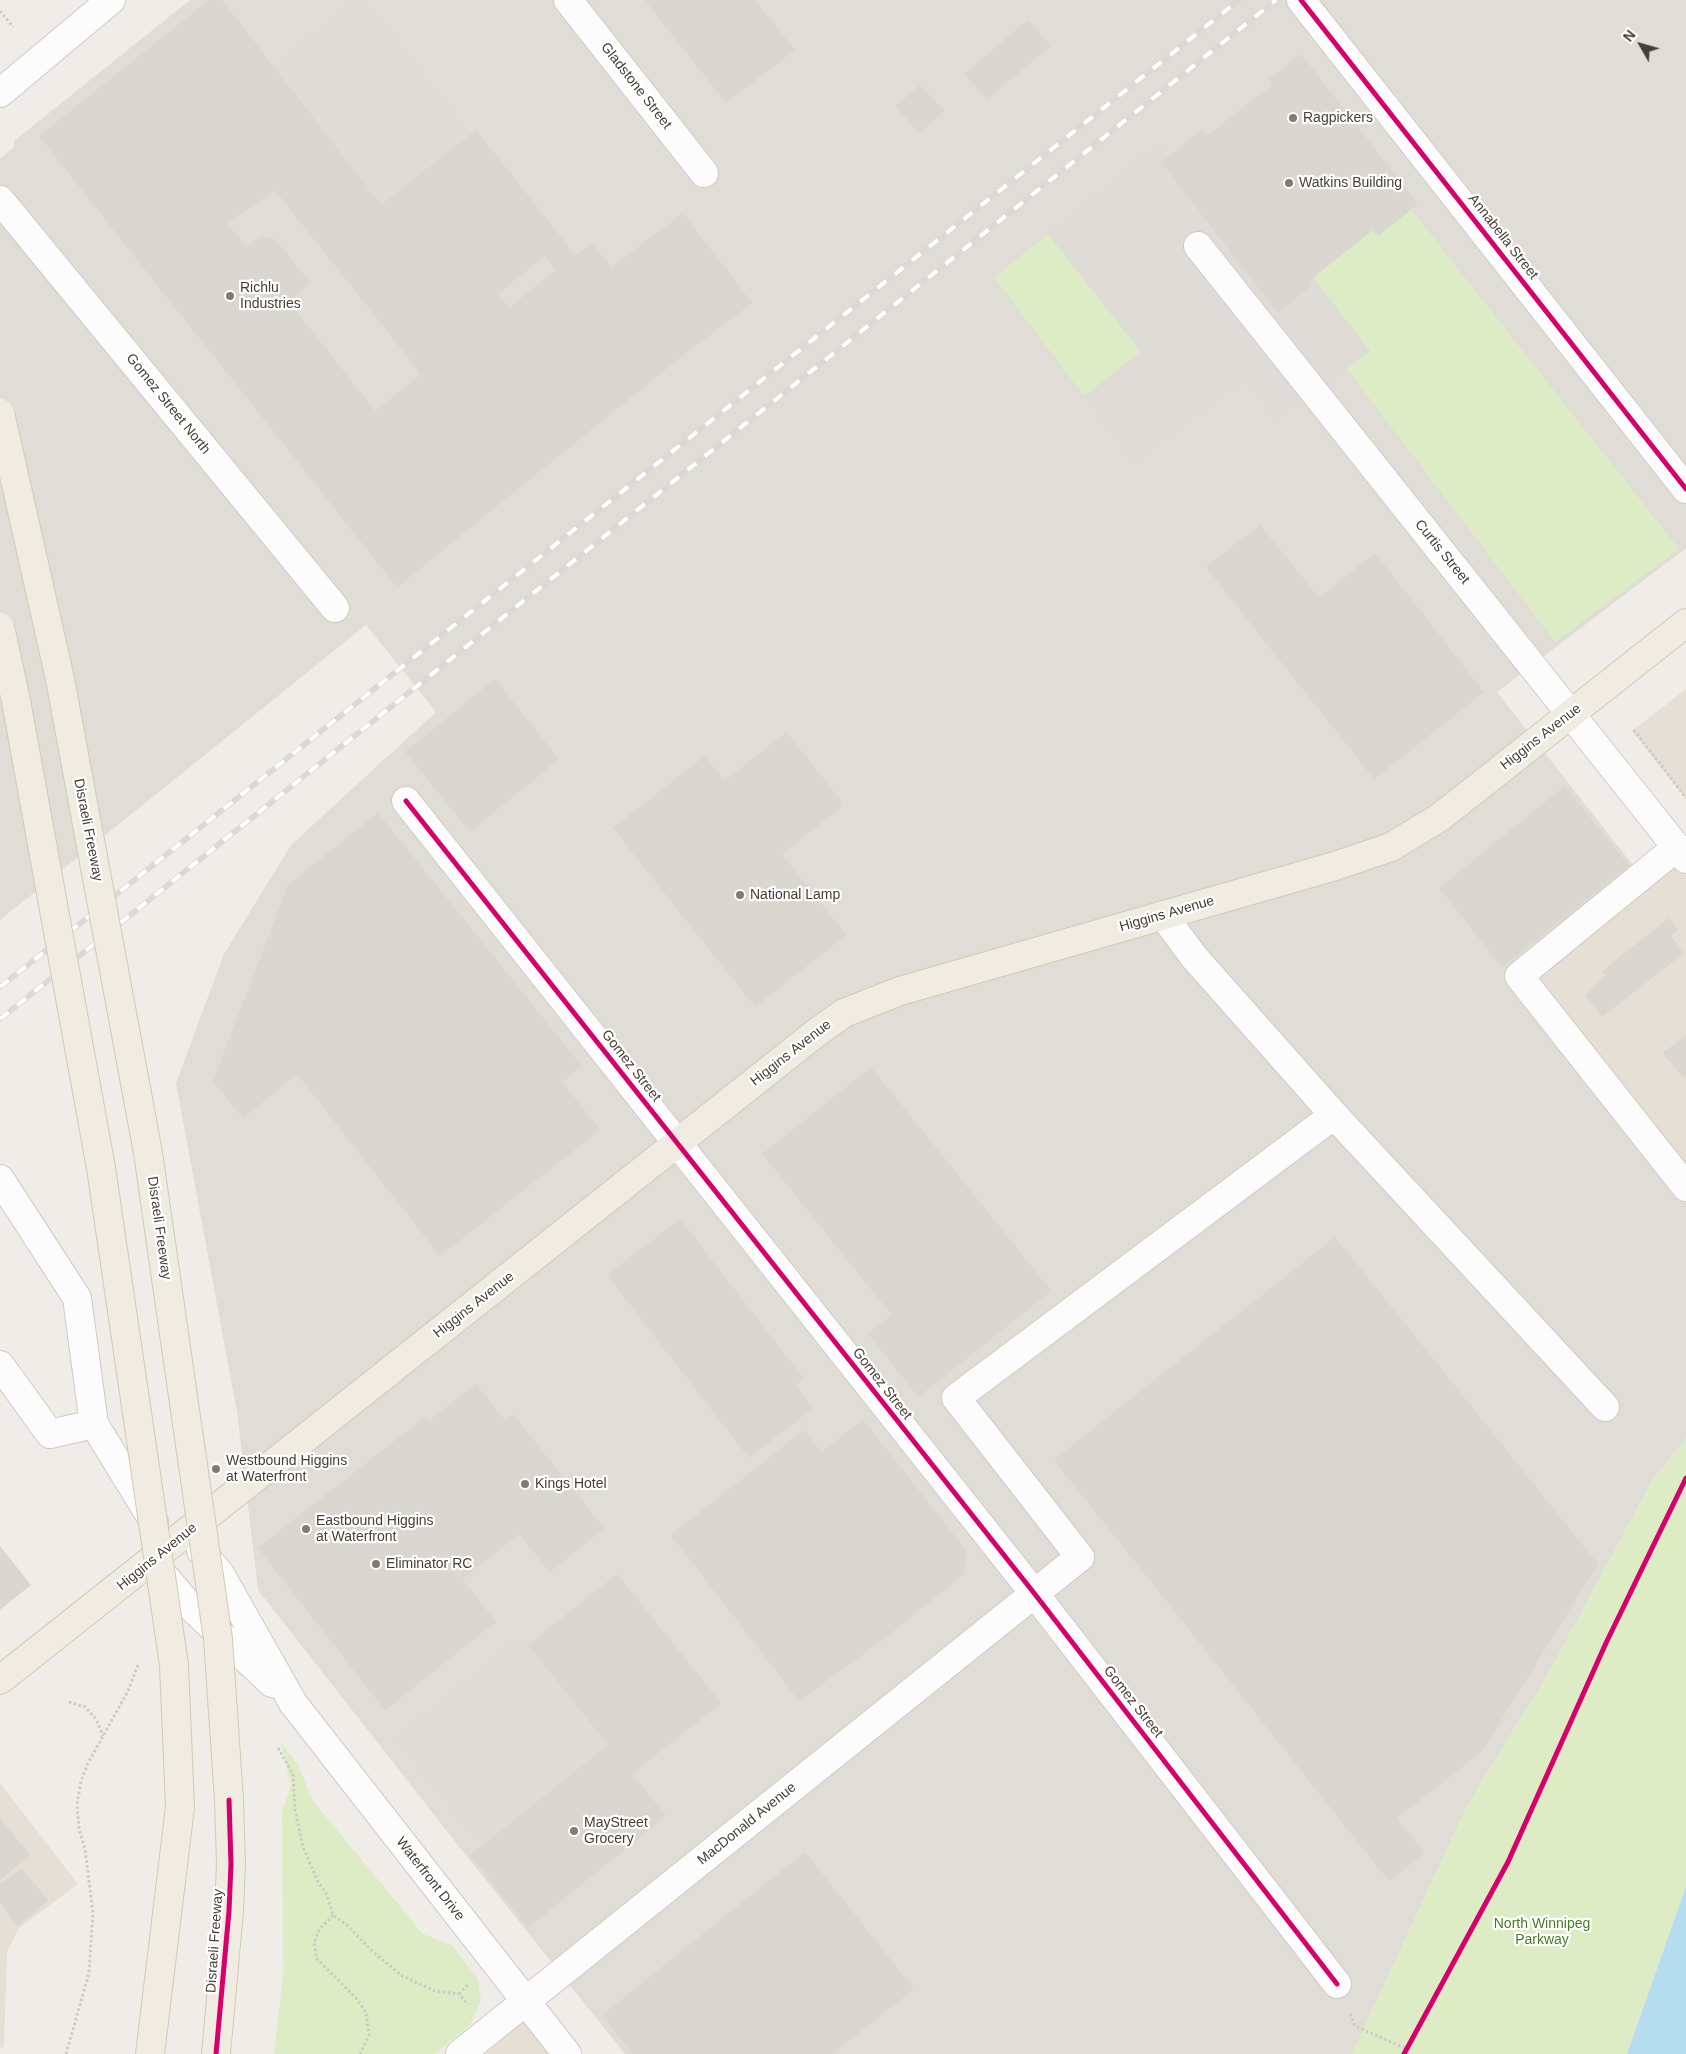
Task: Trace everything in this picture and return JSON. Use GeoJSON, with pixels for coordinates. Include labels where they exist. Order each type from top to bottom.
{"type":"FeatureCollection","features":[{"type":"Feature","properties":{"kind":"main road","name":"Disraeli Freeway"},"geometry":{"type":"LineString","coordinates":[[0,413],[60,679],[148,1153],[218,1639],[229,1800],[231,1864],[229,1911],[216,2054]]}},
{"type":"Feature","properties":{"kind":"main road","name":"Higgins Avenue"},"geometry":{"type":"LineString","coordinates":[[0,1680],[816,1032],[844,1013],[869,1001],[1335,866],[1391,847],[1439,818],[1686,623]]}},
{"type":"Feature","properties":{"kind":"main road"},"geometry":{"type":"LineString","coordinates":[[0,627],[16,701],[101,1168],[174,1665],[180,1807],[150,2054]]}},
{"type":"Feature","properties":{"kind":"street"},"geometry":{"type":"LineString","coordinates":[[0,93],[111,0]]}},
{"type":"Feature","properties":{"kind":"street","name":"Gladstone Street"},"geometry":{"type":"LineString","coordinates":[[568,0],[704,173]]}},
{"type":"Feature","properties":{"kind":"street","name":"Annabella Street"},"geometry":{"type":"LineString","coordinates":[[1302,0],[1686,488]]}},
{"type":"Feature","properties":{"kind":"street","name":"Gomez Street North"},"geometry":{"type":"LineString","coordinates":[[0,200],[335,608]]}},
{"type":"Feature","properties":{"kind":"street","name":"Curtis Street"},"geometry":{"type":"LineString","coordinates":[[1198,246],[1682,853]]}},
{"type":"Feature","properties":{"kind":"street","name":"Gomez Street"},"geometry":{"type":"LineString","coordinates":[[406,800],[1034,1593],[1337,1984]]}},
{"type":"Feature","properties":{"kind":"street"},"geometry":{"type":"LineString","coordinates":[[1682,853],[1519,976],[1686,1187]]}},
{"type":"Feature","properties":{"kind":"street"},"geometry":{"type":"LineString","coordinates":[[1163,915],[1194,957],[1334,1115],[1606,1408]]}},
{"type":"Feature","properties":{"kind":"street","name":"MacDonald Avenue"},"geometry":{"type":"LineString","coordinates":[[460,2054],[1080,1557],[956,1398],[1334,1115]]}},
{"type":"Feature","properties":{"kind":"street"},"geometry":{"type":"LineString","coordinates":[[0,1179],[77,1298],[94,1424],[169,1547]]}},
{"type":"Feature","properties":{"kind":"street"},"geometry":{"type":"LineString","coordinates":[[0,1365],[50,1434],[94,1424]]}},
{"type":"Feature","properties":{"kind":"street","name":"Waterfront Drive"},"geometry":{"type":"LineString","coordinates":[[169,1547],[187,1603],[294,1703]]}},
{"type":"Feature","properties":{"kind":"street","name":"Waterfront Drive"},"geometry":{"type":"LineString","coordinates":[[169,1547],[220,1574],[294,1703],[568,2054]]}},
{"type":"Feature","properties":{"kind":"path"},"geometry":{"type":"LineString","coordinates":[[0,11],[13,27]]}},
{"type":"Feature","properties":{"kind":"path"},"geometry":{"type":"LineString","coordinates":[[1634,730],[1686,798]]}},
{"type":"Feature","properties":{"kind":"path"},"geometry":{"type":"LineString","coordinates":[[66,2054],[88,1973],[92,1913],[77,1804],[81,1781],[128,1691],[142,1657]]}},
{"type":"Feature","properties":{"kind":"path"},"geometry":{"type":"LineString","coordinates":[[69,1702],[85,1708],[96,1719],[103,1736]]}},
{"type":"Feature","properties":{"kind":"path"},"geometry":{"type":"LineString","coordinates":[[278,1748],[293,1774],[295,1810],[303,1847],[318,1882],[327,1895],[333,1915],[347,1925],[402,1976],[435,1991],[459,1994],[469,2006]]}},
{"type":"Feature","properties":{"kind":"path"},"geometry":{"type":"LineString","coordinates":[[333,1915],[319,1930],[314,1943],[317,1959],[355,1997],[366,2012],[369,2035],[360,2054]]}},
{"type":"Feature","properties":{"kind":"path"},"geometry":{"type":"LineString","coordinates":[[459,1994],[470,1981]]}},
{"type":"Feature","properties":{"kind":"path"},"geometry":{"type":"LineString","coordinates":[[1355,2026],[1406,2051],[1411,2040]]}},
{"type":"Feature","properties":{"kind":"shaded area"},"geometry":{"type":"Polygon","coordinates":[[[190,0],[1686,0],[1686,548],[1497,692],[1636,869],[1506,973],[1686,1200],[1686,1438],[1652,1481],[1547,1676],[1468,1804],[1352,2054],[625,2054],[258,1590],[237,1412],[176,1083],[224,954],[291,845],[436,712],[366,625],[0,920],[0,159],[14,147],[14,141],[190,0]]]}},
{"type":"Feature","properties":{"kind":"shaded area"},"geometry":{"type":"Polygon","coordinates":[[[357,0],[364,0],[470,134],[381,205],[272,67],[357,0]]]}},
{"type":"Feature","properties":{"kind":"shaded area"},"geometry":{"type":"Polygon","coordinates":[[[1158,145],[1172,163],[1313,277],[1370,351],[1277,419],[1244,381],[1134,462],[1084,396],[1141,352],[1048,234],[1158,145]]]}},
{"type":"Feature","properties":{"kind":"shaded area"},"geometry":{"type":"Polygon","coordinates":[[[1686,689],[1686,799],[1632,731],[1686,689]]]}},
{"type":"Feature","properties":{"kind":"shaded area"},"geometry":{"type":"Polygon","coordinates":[[[1686,854],[1686,1170],[1534,977],[1686,854]]]}},
{"type":"Feature","properties":{"kind":"shaded area"},"geometry":{"type":"Polygon","coordinates":[[[521,1637],[608,1745],[482,1845],[396,1738],[521,1637]]]}},
{"type":"Feature","properties":{"kind":"shaded area"},"geometry":{"type":"Polygon","coordinates":[[[0,1783],[78,1884],[19,1928],[7,1951],[4,2046],[0,2049],[0,1783]]]}},
{"type":"Feature","properties":{"kind":"shaded area"},"geometry":{"type":"Polygon","coordinates":[[[517,2009],[556,2054],[458,2054],[517,2009]]]}},
{"type":"Feature","properties":{"kind":"green space"},"geometry":{"type":"Polygon","coordinates":[[[1407,204],[1679,549],[1555,642],[1347,369],[1370,351],[1313,277],[1407,204]]]}},
{"type":"Feature","properties":{"kind":"green space"},"geometry":{"type":"Polygon","coordinates":[[[1048,234],[1141,352],[1084,396],[994,277],[1048,234]]]}},
{"type":"Feature","properties":{"kind":"green space","name":"North Winnipeg Parkway"},"geometry":{"type":"Polygon","coordinates":[[[1686,1438],[1686,1886],[1627,2054],[1352,2054],[1468,1804],[1547,1676],[1652,1481],[1686,1438]]]}},
{"type":"Feature","properties":{"kind":"green space"},"geometry":{"type":"Polygon","coordinates":[[[281,1743],[298,1765],[313,1801],[423,1934],[452,1945],[478,1979],[481,2000],[470,2025],[435,2054],[274,2054],[283,1974],[282,1812],[291,1786],[281,1743]]]}},
{"type":"Feature","properties":{"kind":"water"},"geometry":{"type":"Polygon","coordinates":[[[1686,1886],[1686,2054],[1627,2054],[1686,1886]]]}},
{"type":"Feature","properties":{"kind":"building","name":"Richlu Industries"},"geometry":{"type":"Polygon","coordinates":[[[209,0],[222,0],[381,205],[476,130],[575,255],[592,244],[612,267],[683,213],[752,303],[681,357],[397,587],[39,136],[209,0]],[[275,190],[227,223],[247,247],[261,236],[275,239],[310,283],[288,301],[375,411],[421,374],[275,190]],[[545,256],[498,294],[509,308],[556,270],[545,256]]]}},
{"type":"Feature","properties":{"kind":"building"},"geometry":{"type":"Polygon","coordinates":[[[645,0],[755,0],[795,50],[726,103],[645,0]]]}},
{"type":"Feature","properties":{"kind":"building"},"geometry":{"type":"Polygon","coordinates":[[[1028,20],[1051,46],[987,99],[964,74],[1028,20]]]}},
{"type":"Feature","properties":{"kind":"building","name":"Watkins Building"},"geometry":{"type":"Polygon","coordinates":[[[1301,54],[1418,204],[1378,236],[1373,230],[1309,281],[1312,286],[1278,313],[1161,162],[1202,130],[1206,136],[1216,129],[1272,85],[1268,80],[1301,54]]]}},
{"type":"Feature","properties":{"kind":"building"},"geometry":{"type":"Polygon","coordinates":[[[920,85],[944,111],[919,134],[896,106],[920,85]]]}},
{"type":"Feature","properties":{"kind":"building"},"geometry":{"type":"Polygon","coordinates":[[[1260,525],[1319,598],[1375,553],[1484,692],[1374,779],[1206,567],[1260,525]]]}},
{"type":"Feature","properties":{"kind":"building"},"geometry":{"type":"Polygon","coordinates":[[[495,679],[559,759],[470,832],[405,752],[495,679]]]}},
{"type":"Feature","properties":{"kind":"building","name":"National Lamp"},"geometry":{"type":"Polygon","coordinates":[[[787,732],[844,805],[782,854],[846,935],[755,1007],[613,828],[705,756],[724,781],[787,732]]]}},
{"type":"Feature","properties":{"kind":"building"},"geometry":{"type":"Polygon","coordinates":[[[1565,786],[1629,866],[1502,967],[1439,888],[1565,786]]]}},
{"type":"Feature","properties":{"kind":"building"},"geometry":{"type":"Polygon","coordinates":[[[378,813],[582,1066],[562,1082],[600,1130],[440,1256],[297,1074],[243,1118],[213,1081],[288,885],[378,813]]]}},
{"type":"Feature","properties":{"kind":"building"},"geometry":{"type":"Polygon","coordinates":[[[1669,918],[1678,930],[1671,936],[1684,953],[1602,1017],[1585,995],[1605,975],[1602,971],[1669,918]]]}},
{"type":"Feature","properties":{"kind":"building"},"geometry":{"type":"Polygon","coordinates":[[[1686,1035],[1686,1076],[1683,1078],[1663,1053],[1686,1035]]]}},
{"type":"Feature","properties":{"kind":"building"},"geometry":{"type":"Polygon","coordinates":[[[871,1067],[1051,1291],[918,1397],[868,1334],[892,1315],[762,1154],[871,1067]]]}},
{"type":"Feature","properties":{"kind":"building"},"geometry":{"type":"Polygon","coordinates":[[[680,1219],[804,1379],[796,1385],[813,1408],[749,1458],[607,1275],[680,1219]]]}},
{"type":"Feature","properties":{"kind":"building"},"geometry":{"type":"Polygon","coordinates":[[[1335,1237],[1598,1564],[1482,1751],[1397,1818],[1424,1853],[1389,1881],[1054,1460],[1335,1237]]]}},
{"type":"Feature","properties":{"kind":"building","name":"Eliminator RC"},"geometry":{"type":"Polygon","coordinates":[[[476,1384],[505,1420],[513,1414],[604,1528],[550,1572],[519,1534],[462,1579],[496,1622],[385,1710],[258,1548],[425,1417],[429,1421],[476,1384]]]}},
{"type":"Feature","properties":{"kind":"building"},"geometry":{"type":"Polygon","coordinates":[[[863,1420],[966,1550],[964,1574],[885,1638],[799,1701],[671,1535],[804,1430],[821,1452],[863,1420]]]}},
{"type":"Feature","properties":{"kind":"building"},"geometry":{"type":"Polygon","coordinates":[[[0,1546],[31,1585],[0,1610],[0,1546]]]}},
{"type":"Feature","properties":{"kind":"building"},"geometry":{"type":"Polygon","coordinates":[[[617,1574],[721,1703],[632,1774],[666,1816],[528,1928],[470,1855],[608,1745],[528,1645],[617,1574]]]}},
{"type":"Feature","properties":{"kind":"building"},"geometry":{"type":"Polygon","coordinates":[[[0,1818],[30,1855],[0,1880],[0,1818]]]}},
{"type":"Feature","properties":{"kind":"building"},"geometry":{"type":"Polygon","coordinates":[[[805,1852],[914,1989],[832,2054],[633,2054],[602,2015],[805,1852]]]}},
{"type":"Feature","properties":{"kind":"building"},"geometry":{"type":"Polygon","coordinates":[[[22,1868],[48,1901],[17,1926],[0,1903],[0,1884],[22,1868]]]}},
{"type":"Feature","properties":{"kind":"railway"},"geometry":{"type":"LineString","coordinates":[[0,987],[1239,0]]}},
{"type":"Feature","properties":{"kind":"railway"},"geometry":{"type":"LineString","coordinates":[[0,1019],[1276,0]]}},
{"type":"Feature","properties":{"kind":"cycle path"},"geometry":{"type":"LineString","coordinates":[[1301,0],[1686,489]]}},
{"type":"Feature","properties":{"kind":"cycle path"},"geometry":{"type":"LineString","coordinates":[[406,801],[1034,1593],[1337,1984]]}},
{"type":"Feature","properties":{"kind":"cycle path"},"geometry":{"type":"LineString","coordinates":[[1404,2054],[1508,1862],[1606,1643],[1686,1478]]}},
{"type":"Feature","properties":{"kind":"cycle path"},"geometry":{"type":"LineString","coordinates":[[216,2054],[229,1911],[231,1864],[229,1800]]}},
{"type":"Feature","properties":{"kind":"place","name":"Ragpickers"},"geometry":{"type":"Point","coordinates":[1293,118]}},
{"type":"Feature","properties":{"kind":"place","name":"Watkins Building"},"geometry":{"type":"Point","coordinates":[1289,183]}},
{"type":"Feature","properties":{"kind":"place","name":"Richlu Industries"},"geometry":{"type":"Point","coordinates":[230,296]}},
{"type":"Feature","properties":{"kind":"place","name":"National Lamp"},"geometry":{"type":"Point","coordinates":[740,895]}},
{"type":"Feature","properties":{"kind":"place","name":"Westbound Higgins at Waterfront"},"geometry":{"type":"Point","coordinates":[216,1469]}},
{"type":"Feature","properties":{"kind":"place","name":"Kings Hotel"},"geometry":{"type":"Point","coordinates":[525,1484]}},
{"type":"Feature","properties":{"kind":"place","name":"Eastbound Higgins at Waterfront"},"geometry":{"type":"Point","coordinates":[306,1529]}},
{"type":"Feature","properties":{"kind":"place","name":"Eliminator RC"},"geometry":{"type":"Point","coordinates":[376,1564]}},
{"type":"Feature","properties":{"kind":"place","name":"MayStreet Grocery"},"geometry":{"type":"Point","coordinates":[574,1831]}}]}
